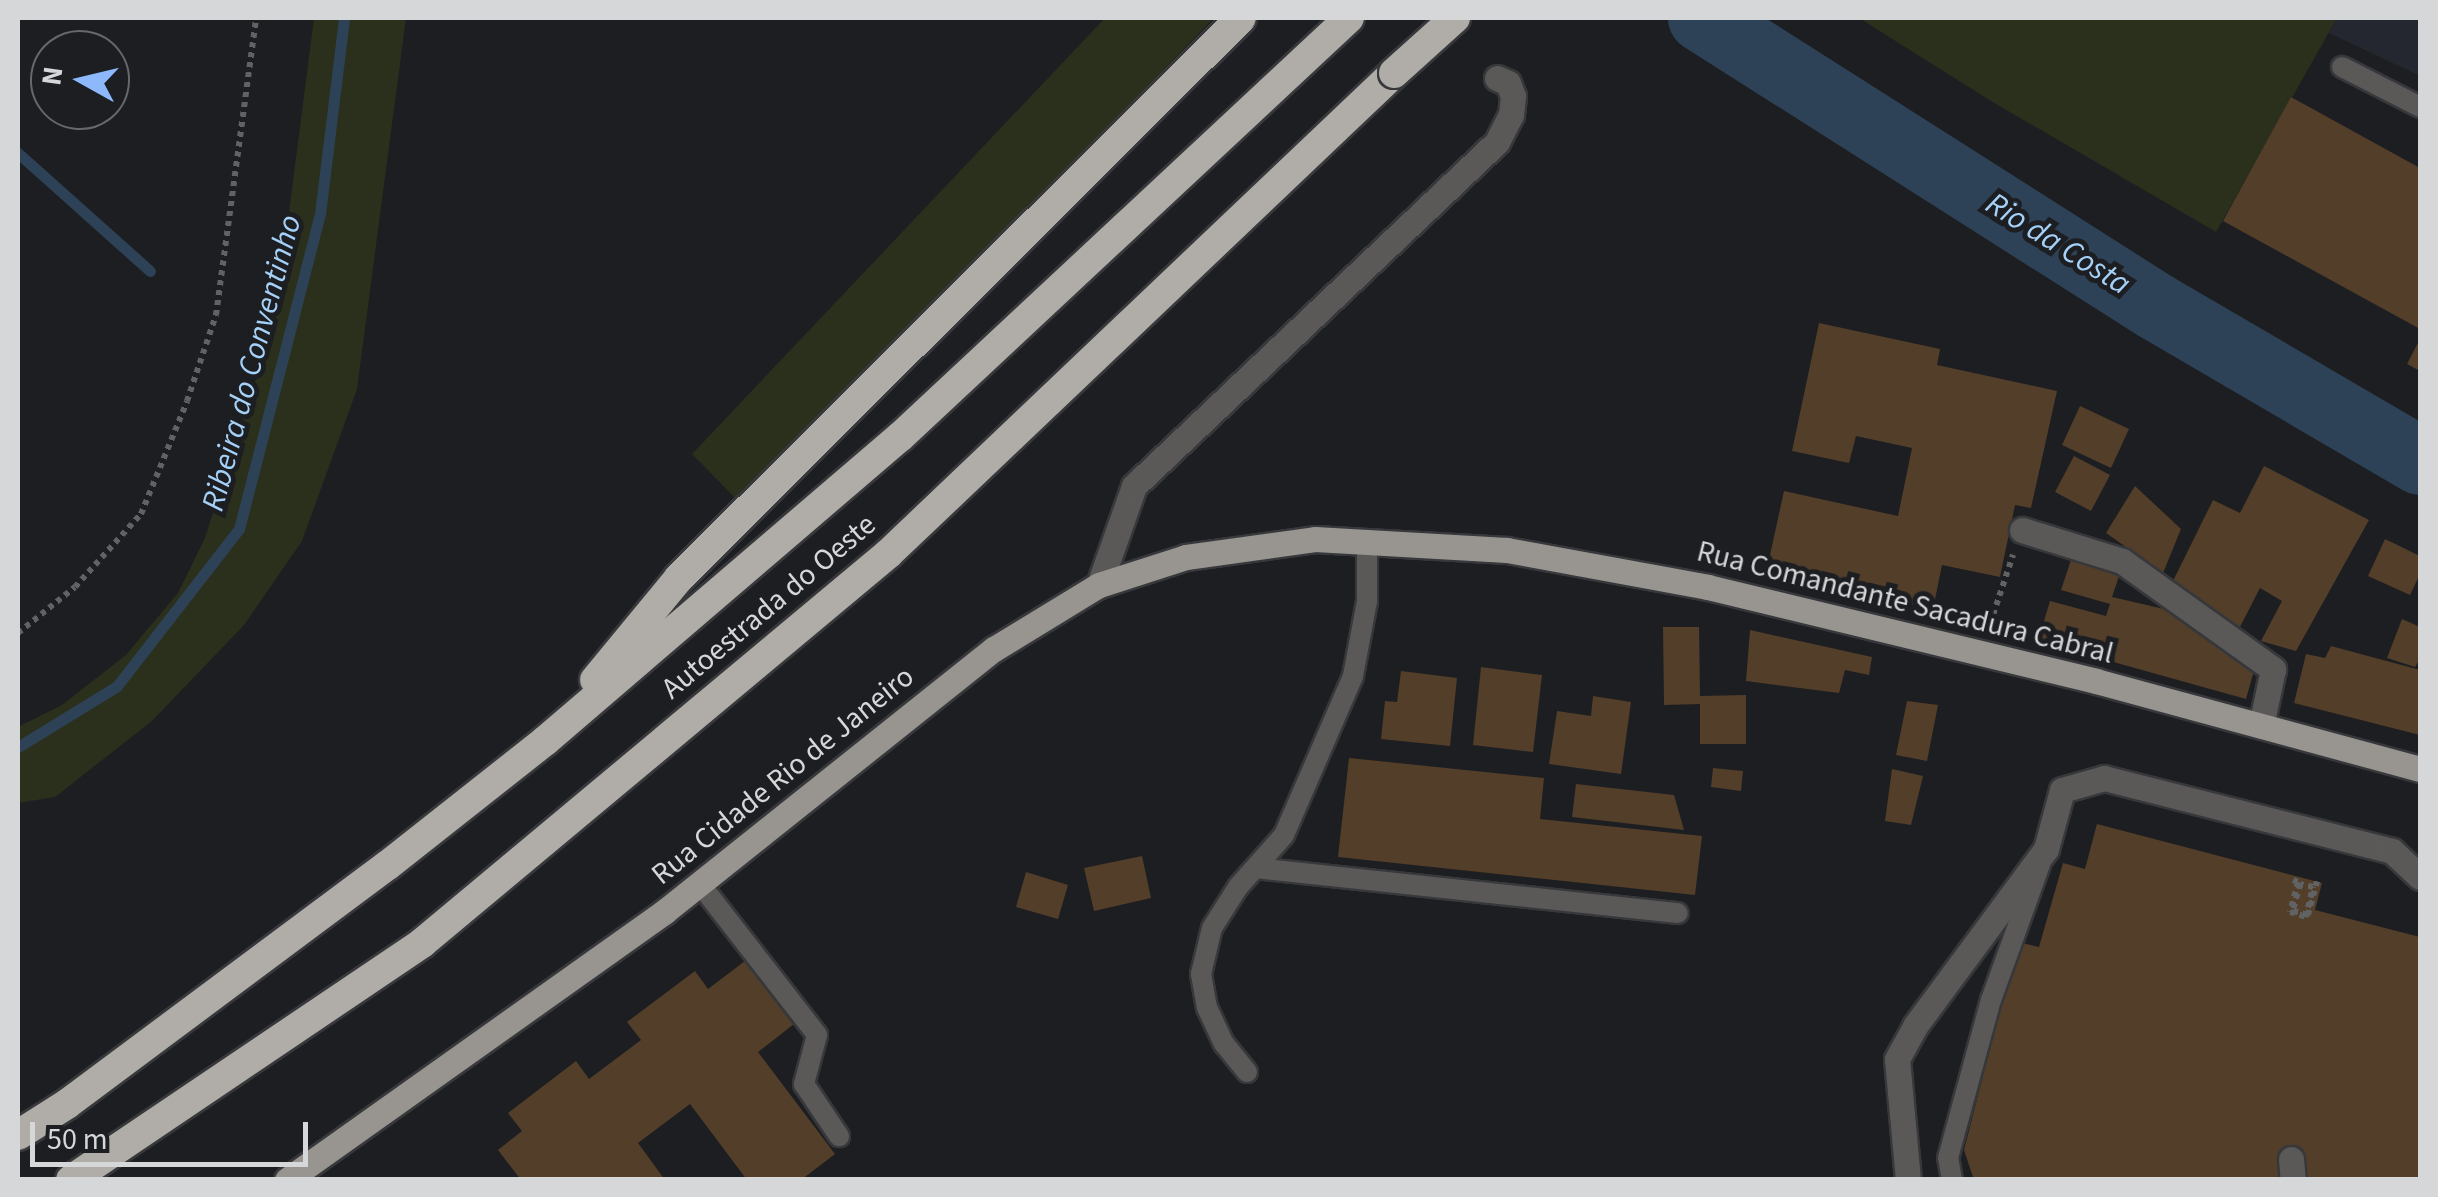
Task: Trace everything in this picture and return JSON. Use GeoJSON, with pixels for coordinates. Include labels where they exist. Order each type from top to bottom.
{"type":"FeatureCollection","features":[{"type":"Feature","properties":{"kind":"highway"},"geometry":{"type":"LineString","coordinates":[[545,740],[679,578],[1241,18]]}},
{"type":"Feature","properties":{"kind":"highway","name":"Autoestrada do Oeste"},"geometry":{"type":"LineString","coordinates":[[70,1180],[422,942],[888,554],[1455,18]]}},
{"type":"Feature","properties":{"kind":"highway","name":"Autoestrada do Oeste"},"geometry":{"type":"LineString","coordinates":[[18,1135],[67,1104],[327,910],[545,740],[900,438],[1345,21]]}},
{"type":"Feature","properties":{"kind":"main road","name":"Rua Cidade Rio de Janeiro"},"geometry":{"type":"LineString","coordinates":[[286,1180],[700,884],[994,649],[1100,585],[1186,556],[1316,539],[1367,542]]}},
{"type":"Feature","properties":{"kind":"main road","name":"Rua Comandante Sacadura Cabral"},"geometry":{"type":"LineString","coordinates":[[1367,542],[1507,550],[1708,587],[1980,653],[2420,769]]}},
{"type":"Feature","properties":{"kind":"street"},"geometry":{"type":"LineString","coordinates":[[1100,585],[1134,486],[1497,142],[1511,114],[1513,96],[1508,82],[1497,78]]}},
{"type":"Feature","properties":{"kind":"street"},"geometry":{"type":"LineString","coordinates":[[2022,530],[2122,561],[2273,669],[2261,726]]}},
{"type":"Feature","properties":{"kind":"street"},"geometry":{"type":"LineString","coordinates":[[1908,1180],[1897,1059],[1915,1026],[2046,850],[2062,790],[2104,778],[2392,851],[2420,877]]}},
{"type":"Feature","properties":{"kind":"lane"},"geometry":{"type":"LineString","coordinates":[[2342,67],[2420,107]]}},
{"type":"Feature","properties":{"kind":"lane"},"geometry":{"type":"LineString","coordinates":[[1247,1072],[1218,1032],[1207,1008],[1201,974],[1212,928],[1284,835],[1353,676],[1368,602],[1367,542]]}},
{"type":"Feature","properties":{"kind":"lane"},"geometry":{"type":"LineString","coordinates":[[1952,1180],[1948,1158],[1991,1000],[2046,850]]}},
{"type":"Feature","properties":{"kind":"lane"},"geometry":{"type":"LineString","coordinates":[[1256,868],[1678,914]]}},
{"type":"Feature","properties":{"kind":"lane"},"geometry":{"type":"LineString","coordinates":[[700,884],[817,1035],[804,1084],[840,1136]]}},
{"type":"Feature","properties":{"kind":"path"},"geometry":{"type":"LineString","coordinates":[[18,633],[75,586],[142,514],[187,400],[216,315],[256,18]]}},
{"type":"Feature","properties":{"kind":"path"},"geometry":{"type":"LineString","coordinates":[[1980,653],[2022,530]]}},
{"type":"Feature","properties":{"kind":"path"},"geometry":{"type":"LineString","coordinates":[[2293,880],[2298,882],[2290,912],[2306,917],[2310,902],[2314,887],[2300,884],[2293,911],[2308,915],[2317,881]]}},
{"type":"Feature","properties":{"kind":"shaded area"},"geometry":{"type":"Polygon","coordinates":[[[2337,18],[2420,18],[2420,76],[2329,33],[2337,18]]]}},
{"type":"Feature","properties":{"kind":"green space"},"geometry":{"type":"Polygon","coordinates":[[[314,18],[406,18],[357,389],[302,541],[244,625],[152,721],[55,797],[18,803],[18,727],[62,705],[126,655],[178,593],[205,538],[253,385],[263,366],[277,306],[314,18]]]}},
{"type":"Feature","properties":{"kind":"green space"},"geometry":{"type":"Polygon","coordinates":[[[1105,18],[1214,18],[741,504],[692,454],[1105,18]]]}},
{"type":"Feature","properties":{"kind":"green space"},"geometry":{"type":"Polygon","coordinates":[[[1859,18],[2337,18],[2216,232],[1991,101],[1859,18]]]}},
{"type":"Feature","properties":{"kind":"building"},"geometry":{"type":"Polygon","coordinates":[[[2291,97],[2420,168],[2420,329],[2223,221],[2291,97]]]}},
{"type":"Feature","properties":{"kind":"building"},"geometry":{"type":"Polygon","coordinates":[[[1819,323],[1940,349],[1937,365],[2057,391],[2031,508],[2015,505],[2000,577],[1942,565],[1933,609],[1766,573],[1784,491],[1898,516],[1912,448],[1856,436],[1849,463],[1792,451],[1819,323]]]}},
{"type":"Feature","properties":{"kind":"building"},"geometry":{"type":"Polygon","coordinates":[[[2420,339],[2420,371],[2407,364],[2420,339]]]}},
{"type":"Feature","properties":{"kind":"building"},"geometry":{"type":"Polygon","coordinates":[[[2080,406],[2129,429],[2111,468],[2062,445],[2080,406]]]}},
{"type":"Feature","properties":{"kind":"building"},"geometry":{"type":"Polygon","coordinates":[[[2074,456],[2110,475],[2091,511],[2055,492],[2074,456]]]}},
{"type":"Feature","properties":{"kind":"building"},"geometry":{"type":"Polygon","coordinates":[[[2264,466],[2369,520],[2296,651],[2261,641],[2282,601],[2260,588],[2240,627],[2173,581],[2213,500],[2240,513],[2264,466]]]}},
{"type":"Feature","properties":{"kind":"building"},"geometry":{"type":"Polygon","coordinates":[[[2135,486],[2181,529],[2163,573],[2106,533],[2135,486]]]}},
{"type":"Feature","properties":{"kind":"building"},"geometry":{"type":"Polygon","coordinates":[[[2385,539],[2420,556],[2420,574],[2410,595],[2368,576],[2385,539]]]}},
{"type":"Feature","properties":{"kind":"building"},"geometry":{"type":"Polygon","coordinates":[[[2074,551],[2122,567],[2112,597],[2164,609],[2255,667],[2246,699],[2038,641],[2050,601],[2106,616],[2110,604],[2061,590],[2074,551]]]}},
{"type":"Feature","properties":{"kind":"building"},"geometry":{"type":"Polygon","coordinates":[[[2402,619],[2420,627],[2420,659],[2415,667],[2387,658],[2402,619]]]}},
{"type":"Feature","properties":{"kind":"building"},"geometry":{"type":"Polygon","coordinates":[[[1663,627],[1699,627],[1700,696],[1746,695],[1746,744],[1700,744],[1700,704],[1664,705],[1663,627]]]}},
{"type":"Feature","properties":{"kind":"building"},"geometry":{"type":"Polygon","coordinates":[[[1750,630],[1872,657],[1869,675],[1845,670],[1839,693],[1746,681],[1750,630]]]}},
{"type":"Feature","properties":{"kind":"building"},"geometry":{"type":"Polygon","coordinates":[[[2331,646],[2420,670],[2420,735],[2294,703],[2306,654],[2325,658],[2331,646]]]}},
{"type":"Feature","properties":{"kind":"building"},"geometry":{"type":"Polygon","coordinates":[[[1481,667],[1542,675],[1533,752],[1473,745],[1481,667]]]}},
{"type":"Feature","properties":{"kind":"building"},"geometry":{"type":"Polygon","coordinates":[[[1401,671],[1457,678],[1450,746],[1381,739],[1385,701],[1397,702],[1401,671]]]}},
{"type":"Feature","properties":{"kind":"building"},"geometry":{"type":"Polygon","coordinates":[[[1593,696],[1631,702],[1621,774],[1549,764],[1557,711],[1591,716],[1593,696]]]}},
{"type":"Feature","properties":{"kind":"building"},"geometry":{"type":"Polygon","coordinates":[[[1907,701],[1938,705],[1927,761],[1896,755],[1907,701]]]}},
{"type":"Feature","properties":{"kind":"building"},"geometry":{"type":"Polygon","coordinates":[[[1349,758],[1544,778],[1540,819],[1702,836],[1695,895],[1338,857],[1349,758]]]}},
{"type":"Feature","properties":{"kind":"building"},"geometry":{"type":"Polygon","coordinates":[[[1713,768],[1743,771],[1741,791],[1711,787],[1713,768]]]}},
{"type":"Feature","properties":{"kind":"building"},"geometry":{"type":"Polygon","coordinates":[[[1892,769],[1923,776],[1911,825],[1885,821],[1892,769]]]}},
{"type":"Feature","properties":{"kind":"building"},"geometry":{"type":"Polygon","coordinates":[[[1576,784],[1674,795],[1684,830],[1572,817],[1576,784]]]}},
{"type":"Feature","properties":{"kind":"building"},"geometry":{"type":"Polygon","coordinates":[[[2097,824],[2322,883],[2315,910],[2420,937],[2420,1180],[1974,1180],[1964,1150],[2017,942],[2039,947],[2063,863],[2085,869],[2097,824]]]}},
{"type":"Feature","properties":{"kind":"building"},"geometry":{"type":"Polygon","coordinates":[[[1142,856],[1151,898],[1094,911],[1084,868],[1142,856]]]}},
{"type":"Feature","properties":{"kind":"building"},"geometry":{"type":"Polygon","coordinates":[[[1026,872],[1068,885],[1058,919],[1016,907],[1026,872]]]}},
{"type":"Feature","properties":{"kind":"building"},"geometry":{"type":"Polygon","coordinates":[[[745,961],[794,1024],[758,1052],[835,1154],[801,1180],[747,1180],[690,1104],[638,1143],[665,1180],[521,1180],[498,1150],[522,1131],[508,1113],[576,1061],[589,1079],[641,1040],[627,1022],[695,971],[708,989],[745,961]]]}},
{"type":"Feature","properties":{"kind":"waterway","name":"Ribeira do Conventinho"},"geometry":{"type":"LineString","coordinates":[[18,747],[117,686],[239,529],[320,214],[344,18]]}},
{"type":"Feature","properties":{"kind":"waterway","name":"Rio da Costa"},"geometry":{"type":"LineString","coordinates":[[1702,18],[2155,306],[2420,461]]}},
{"type":"Feature","properties":{"kind":"waterway"},"geometry":{"type":"LineString","coordinates":[[18,153],[150,271]]}}]}
